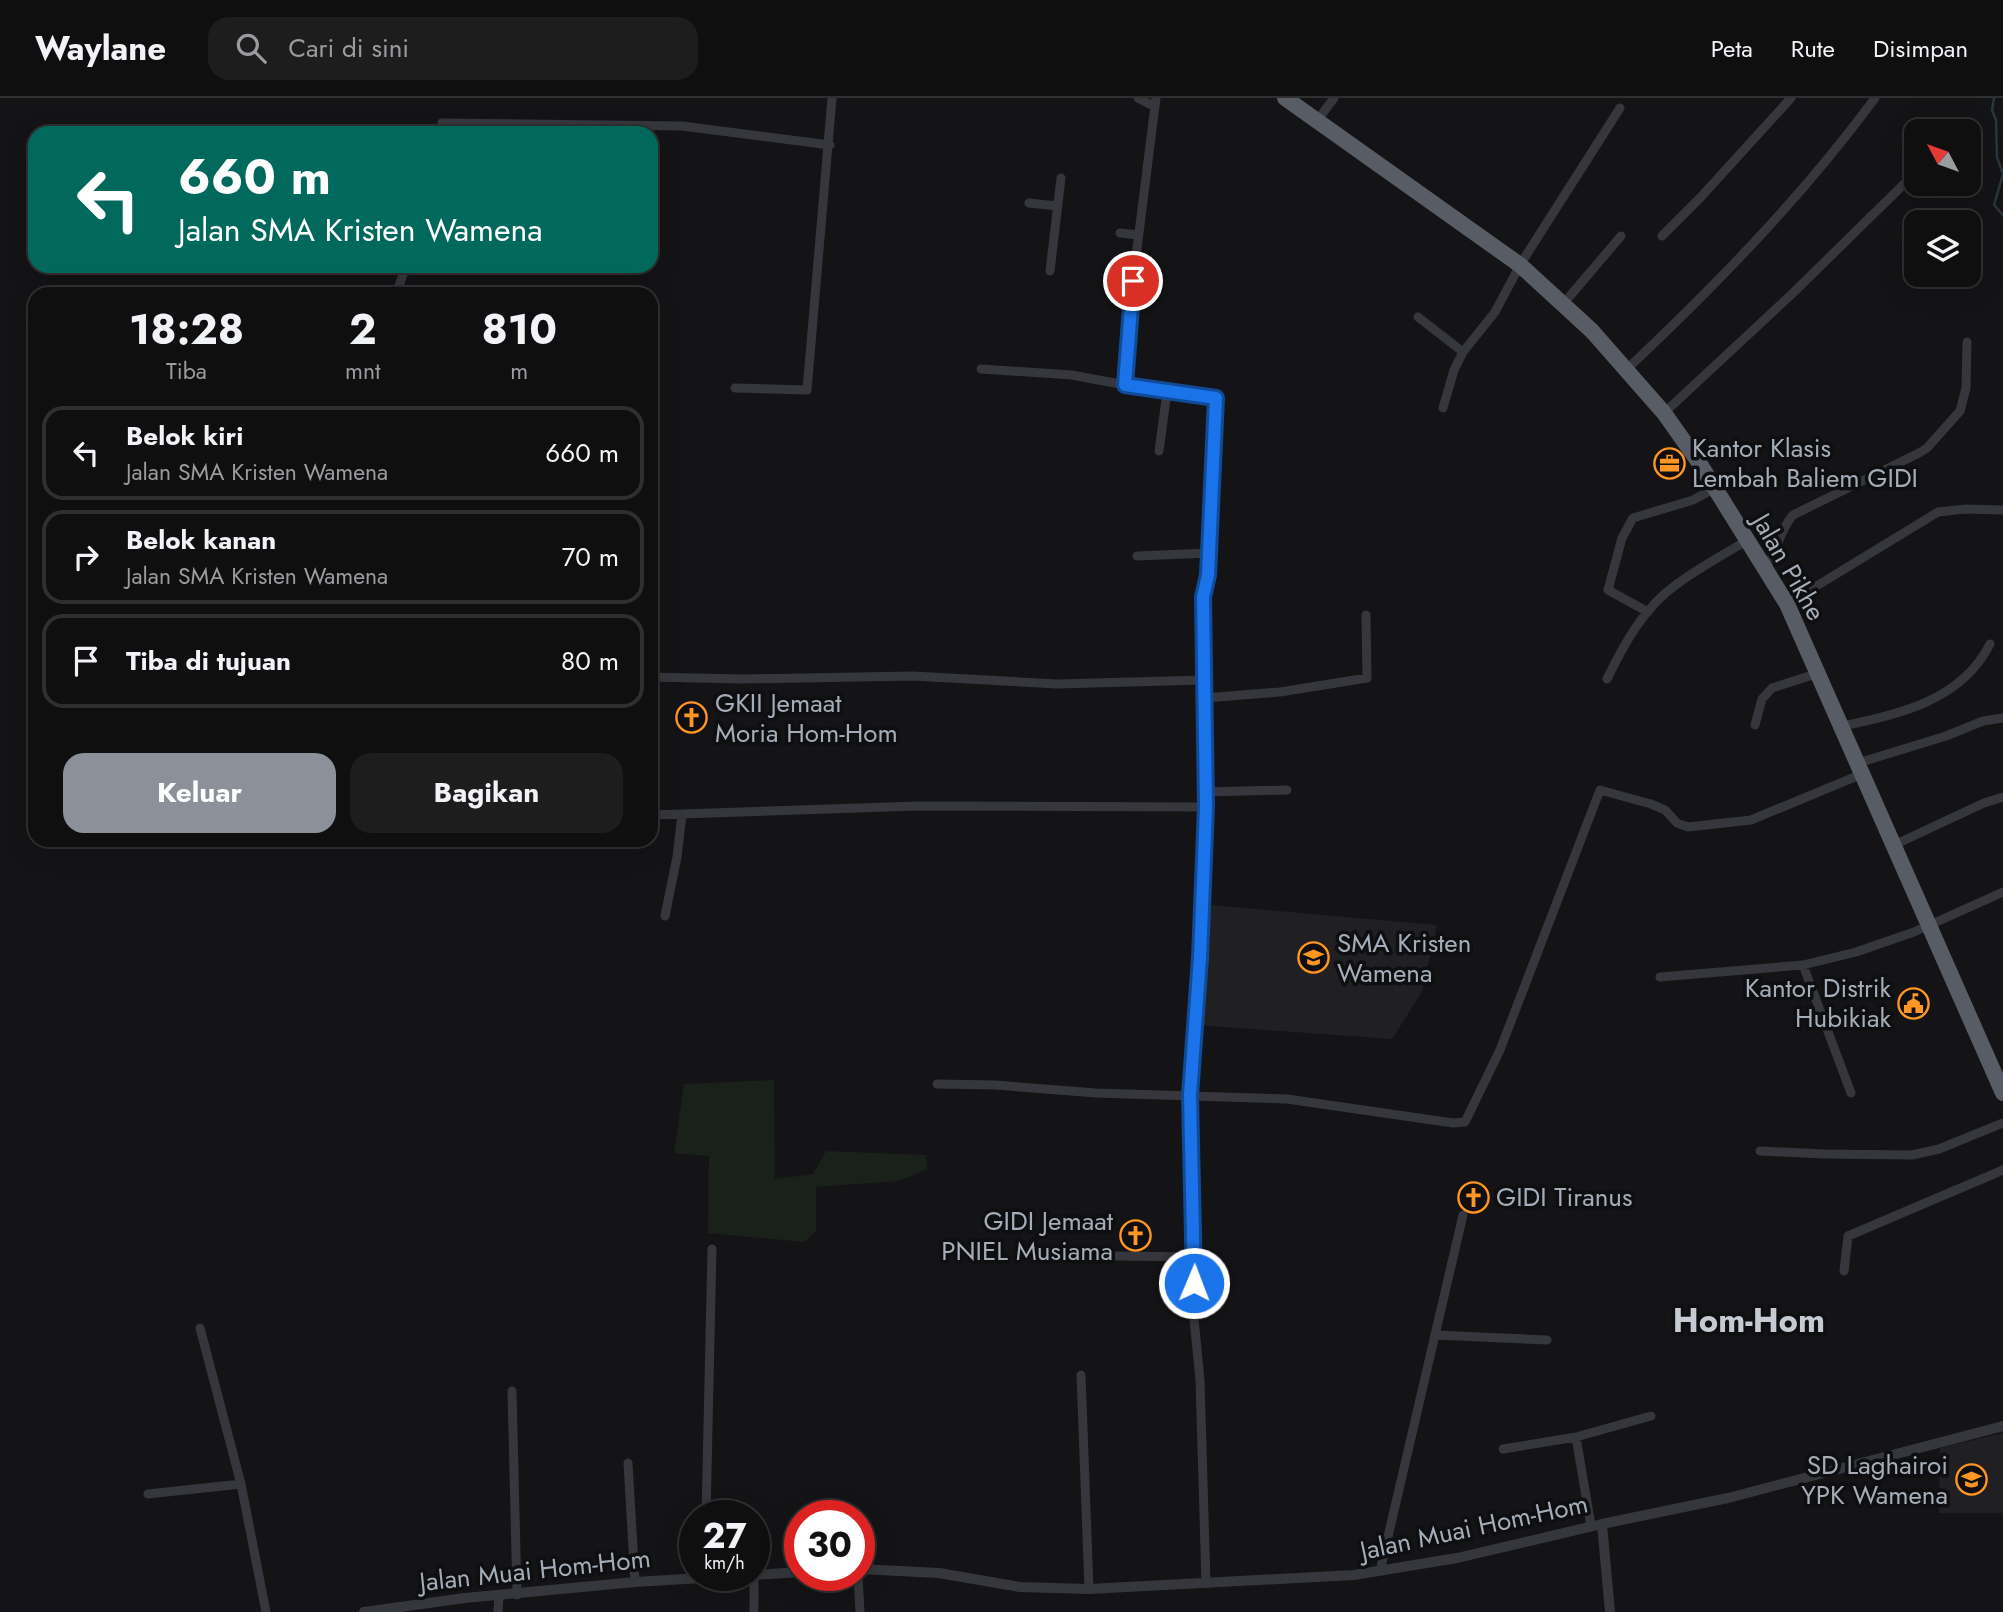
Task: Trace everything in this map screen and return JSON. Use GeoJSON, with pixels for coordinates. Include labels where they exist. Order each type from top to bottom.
{"type":"FeatureCollection","features":[{"type":"Feature","properties":{"kind":"highway","name":"Jalan Pikhe"},"geometry":{"type":"LineString","coordinates":[[1285,98],[1520,265],[1564,303],[1627,369],[1664,413],[1715,488],[1787,604],[2003,1093]]}},
{"type":"Feature","properties":{"kind":"street"},"geometry":{"type":"LineString","coordinates":[[735,388],[807,390],[832,98]]}},
{"type":"Feature","properties":{"kind":"street"},"geometry":{"type":"LineString","coordinates":[[1125,385],[1130,304],[1155,102],[1138,98]]}},
{"type":"Feature","properties":{"kind":"street"},"geometry":{"type":"LineString","coordinates":[[1317,121],[1334,98]]}},
{"type":"Feature","properties":{"kind":"street"},"geometry":{"type":"LineString","coordinates":[[1662,236],[1791,98]]}},
{"type":"Feature","properties":{"kind":"street"},"geometry":{"type":"LineString","coordinates":[[1627,369],[1701,300],[1746,251],[1830,159],[1875,98]]}},
{"type":"Feature","properties":{"kind":"street"},"geometry":{"type":"LineString","coordinates":[[1443,408],[1454,370],[1463,352],[1494,312],[1520,265],[1620,108]]}},
{"type":"Feature","properties":{"kind":"street"},"geometry":{"type":"LineString","coordinates":[[442,126],[442,123],[682,126],[830,145]]}},
{"type":"Feature","properties":{"kind":"street"},"geometry":{"type":"LineString","coordinates":[[1050,271],[1061,178]]}},
{"type":"Feature","properties":{"kind":"street"},"geometry":{"type":"LineString","coordinates":[[1664,413],[1794,292],[1904,184]]}},
{"type":"Feature","properties":{"kind":"street"},"geometry":{"type":"LineString","coordinates":[[1029,203],[1057,206]]}},
{"type":"Feature","properties":{"kind":"street"},"geometry":{"type":"LineString","coordinates":[[1120,233],[1138,235]]}},
{"type":"Feature","properties":{"kind":"street"},"geometry":{"type":"LineString","coordinates":[[1564,303],[1620,236]]}},
{"type":"Feature","properties":{"kind":"street"},"geometry":{"type":"LineString","coordinates":[[1418,317],[1463,352]]}},
{"type":"Feature","properties":{"kind":"street"},"geometry":{"type":"LineString","coordinates":[[1765,569],[1777,550],[1785,524],[1793,515],[1919,453],[1927,448],[1960,411],[1966,388],[1967,342]]}},
{"type":"Feature","properties":{"kind":"street"},"geometry":{"type":"LineString","coordinates":[[981,369],[1072,375],[1216,398],[1210,553],[1203,597],[1206,807],[1200,958],[1190,1095],[1194,1310],[1200,1380],[1206,1583]]}},
{"type":"Feature","properties":{"kind":"street"},"geometry":{"type":"LineString","coordinates":[[1159,451],[1167,392]]}},
{"type":"Feature","properties":{"kind":"street"},"geometry":{"type":"LineString","coordinates":[[1648,612],[1608,590],[1622,538],[1633,519],[1693,500],[1715,488]]}},
{"type":"Feature","properties":{"kind":"street"},"geometry":{"type":"LineString","coordinates":[[1787,604],[1938,512],[1965,509],[2003,510]]}},
{"type":"Feature","properties":{"kind":"street"},"geometry":{"type":"LineString","coordinates":[[1607,679],[1624,644],[1648,612],[1675,585],[1746,541]]}},
{"type":"Feature","properties":{"kind":"street"},"geometry":{"type":"LineString","coordinates":[[1137,555],[1210,553]]}},
{"type":"Feature","properties":{"kind":"street"},"geometry":{"type":"LineString","coordinates":[[1204,698],[1280,692],[1367,678],[1366,615]]}},
{"type":"Feature","properties":{"kind":"street"},"geometry":{"type":"LineString","coordinates":[[1842,726],[1889,717],[1919,707],[1971,673],[1981,662],[1990,644]]}},
{"type":"Feature","properties":{"kind":"street"},"geometry":{"type":"LineString","coordinates":[[1755,725],[1762,699],[1772,688],[1818,673]]}},
{"type":"Feature","properties":{"kind":"street"},"geometry":{"type":"LineString","coordinates":[[658,677],[742,679],[913,676],[1057,684],[1204,680]]}},
{"type":"Feature","properties":{"kind":"street"},"geometry":{"type":"LineString","coordinates":[[937,1084],[995,1085],[1096,1093],[1287,1099],[1453,1123],[1465,1122],[1500,1050],[1600,790],[1651,804],[1665,810],[1677,823],[1688,827],[1751,820],[1860,768],[1983,722],[2003,718]]}},
{"type":"Feature","properties":{"kind":"street"},"geometry":{"type":"LineString","coordinates":[[1205,792],[1286,790]]}},
{"type":"Feature","properties":{"kind":"street"},"geometry":{"type":"LineString","coordinates":[[1894,845],[1984,803],[2003,797]]}},
{"type":"Feature","properties":{"kind":"street"},"geometry":{"type":"LineString","coordinates":[[658,815],[917,806],[1206,807]]}},
{"type":"Feature","properties":{"kind":"street"},"geometry":{"type":"LineString","coordinates":[[665,916],[677,857],[681,814]]}},
{"type":"Feature","properties":{"kind":"street"},"geometry":{"type":"LineString","coordinates":[[1660,977],[1803,965],[1856,952],[1931,925],[2003,892]]}},
{"type":"Feature","properties":{"kind":"street"},"geometry":{"type":"LineString","coordinates":[[1803,965],[1851,1093]]}},
{"type":"Feature","properties":{"kind":"street"},"geometry":{"type":"LineString","coordinates":[[1760,1151],[1912,1155],[1939,1149],[2003,1123]]}},
{"type":"Feature","properties":{"kind":"street"},"geometry":{"type":"LineString","coordinates":[[1844,1270],[1848,1236],[2003,1170]]}},
{"type":"Feature","properties":{"kind":"street"},"geometry":{"type":"LineString","coordinates":[[1380,1572],[1463,1215]]}},
{"type":"Feature","properties":{"kind":"street"},"geometry":{"type":"LineString","coordinates":[[706,1500],[712,1249]]}},
{"type":"Feature","properties":{"kind":"street"},"geometry":{"type":"LineString","coordinates":[[1040,1255],[1195,1257]]}},
{"type":"Feature","properties":{"kind":"street"},"geometry":{"type":"LineString","coordinates":[[200,1328],[241,1484],[266,1612]]}},
{"type":"Feature","properties":{"kind":"street"},"geometry":{"type":"LineString","coordinates":[[1435,1335],[1547,1340]]}},
{"type":"Feature","properties":{"kind":"street"},"geometry":{"type":"LineString","coordinates":[[1081,1376],[1089,1589]]}},
{"type":"Feature","properties":{"kind":"street"},"geometry":{"type":"LineString","coordinates":[[512,1391],[517,1595]]}},
{"type":"Feature","properties":{"kind":"street"},"geometry":{"type":"LineString","coordinates":[[1503,1448],[1576,1437],[1651,1416]]}},
{"type":"Feature","properties":{"kind":"street","name":"Jalan Muai Hom-Hom"},"geometry":{"type":"LineString","coordinates":[[875,1570],[939,1573],[1020,1587],[1089,1589],[1162,1587],[1380,1572],[1457,1558],[1596,1525],[1728,1499],[2003,1426]]}},
{"type":"Feature","properties":{"kind":"street"},"geometry":{"type":"LineString","coordinates":[[1576,1437],[1596,1525],[1610,1612]]}},
{"type":"Feature","properties":{"kind":"street"},"geometry":{"type":"LineString","coordinates":[[628,1463],[635,1582]]}},
{"type":"Feature","properties":{"kind":"street"},"geometry":{"type":"LineString","coordinates":[[148,1494],[241,1484]]}},
{"type":"Feature","properties":{"kind":"street","name":"Jalan Muai Hom-Hom"},"geometry":{"type":"LineString","coordinates":[[364,1612],[679,1579]]}},
{"type":"Feature","properties":{"kind":"street"},"geometry":{"type":"LineString","coordinates":[[753,1591],[754,1612]]}},
{"type":"Feature","properties":{"kind":"street"},"geometry":{"type":"LineString","coordinates":[[859,1591],[860,1612]]}},
{"type":"Feature","properties":{"kind":"street"},"geometry":{"type":"LineString","coordinates":[[498,1612],[499,1596]]}},
{"type":"Feature","properties":{"kind":"shaded area","name":"SMA Kristen Wamena"},"geometry":{"type":"Polygon","coordinates":[[[1200,904],[1437,925],[1422,992],[1392,1039],[1196,1025],[1200,904]]]}},
{"type":"Feature","properties":{"kind":"shaded area"},"geometry":{"type":"Polygon","coordinates":[[[774,1080],[775,1179],[813,1174],[826,1151],[926,1155],[927,1170],[898,1181],[816,1187],[816,1231],[804,1242],[708,1233],[709,1156],[674,1153],[684,1084],[774,1080]]]}},
{"type":"Feature","properties":{"kind":"shaded area","name":"SD Laghairoi YPK Wamena"},"geometry":{"type":"Polygon","coordinates":[[[2003,1433],[2003,1513],[1939,1513],[1940,1448],[2003,1433]]]}},
{"type":"Feature","properties":{"kind":"waterway"},"geometry":{"type":"LineString","coordinates":[[1994,98],[1992,110],[1996,120],[1997,157],[2003,174],[1994,205],[2003,215]]}},
{"type":"Feature","properties":{"kind":"place","name":"Kantor Klasis Lembah Baliem GIDI"},"geometry":{"type":"Point","coordinates":[1669,463]}},
{"type":"Feature","properties":{"kind":"place","name":"GKII Jemaat Moria Hom-Hom"},"geometry":{"type":"Point","coordinates":[692,718]}},
{"type":"Feature","properties":{"kind":"place","name":"SMA Kristen Wamena"},"geometry":{"type":"Point","coordinates":[1314,958]}},
{"type":"Feature","properties":{"kind":"place","name":"Kantor Distrik Hubikiak"},"geometry":{"type":"Point","coordinates":[1914,1003]}},
{"type":"Feature","properties":{"kind":"place","name":"GIDI Tiranus"},"geometry":{"type":"Point","coordinates":[1473,1197]}},
{"type":"Feature","properties":{"kind":"place","name":"GIDI Jemaat PNIEL Musiama"},"geometry":{"type":"Point","coordinates":[1136,1236]}},
{"type":"Feature","properties":{"kind":"place","name":"SD Laghairoi YPK Wamena"},"geometry":{"type":"Point","coordinates":[1971,1480]}},
{"type":"Feature","properties":{"kind":"district","name":"Hom-Hom"},"geometry":{"type":"Point","coordinates":[1749,1320]}},
{"type":"Feature","properties":{"kind":"route"},"geometry":{"type":"LineString","coordinates":[[1133,281],[1125,385],[1216,398],[1208,575],[1203,597],[1206,807],[1200,958],[1190,1095],[1194,1283]]}}]}
